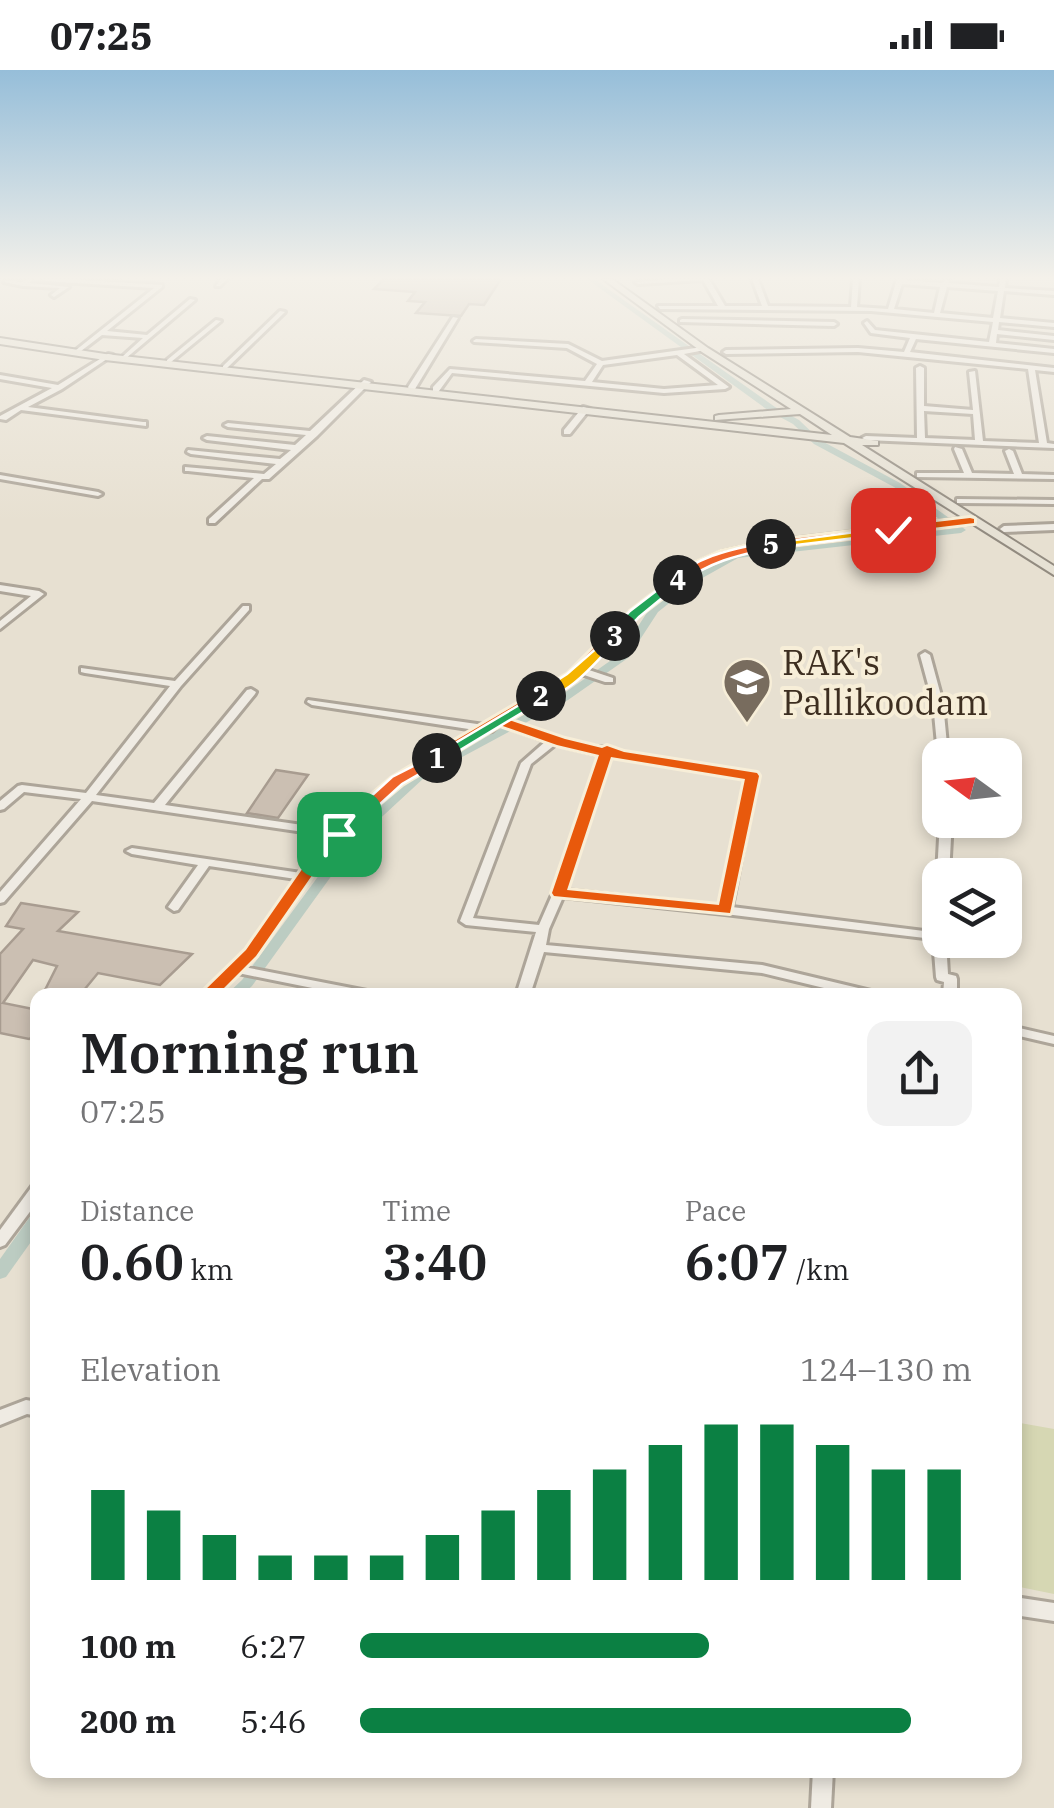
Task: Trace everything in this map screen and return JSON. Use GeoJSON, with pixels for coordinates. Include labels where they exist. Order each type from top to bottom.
{"type":"FeatureCollection","features":[{"type":"Feature","properties":{"kind":"main road"},"geometry":{"type":"LineString","coordinates":[[147,360],[593,408],[799,424]]}},
{"type":"Feature","properties":{"kind":"main road"},"geometry":{"type":"LineString","coordinates":[[159,360],[593,408],[710,418],[765,416],[799,424],[860,440],[963,522],[1054,571]]}},
{"type":"Feature","properties":{"kind":"main road"},"geometry":{"type":"LineString","coordinates":[[717,360],[799,424],[824,437],[860,440]]}},
{"type":"Feature","properties":{"kind":"main road"},"geometry":{"type":"LineString","coordinates":[[738,360],[1054,560]]}},
{"type":"Feature","properties":{"kind":"main road"},"geometry":{"type":"LineString","coordinates":[[593,408],[799,424]]}},
{"type":"Feature","properties":{"kind":"street"},"geometry":{"type":"LineString","coordinates":[[3,418],[102,360]]}},
{"type":"Feature","properties":{"kind":"street"},"geometry":{"type":"LineString","coordinates":[[224,367],[231,360]]}},
{"type":"Feature","properties":{"kind":"street"},"geometry":{"type":"LineString","coordinates":[[412,386],[428,360]]}},
{"type":"Feature","properties":{"kind":"street"},"geometry":{"type":"LineString","coordinates":[[594,360],[601,364],[626,360]]}},
{"type":"Feature","properties":{"kind":"street"},"geometry":{"type":"LineString","coordinates":[[436,389],[450,371],[664,391],[725,386],[690,360]]}},
{"type":"Feature","properties":{"kind":"street"},"geometry":{"type":"LineString","coordinates":[[961,360],[1054,370]]}},
{"type":"Feature","properties":{"kind":"street"},"geometry":{"type":"LineString","coordinates":[[587,384],[601,364]]}},
{"type":"Feature","properties":{"kind":"street"},"geometry":{"type":"LineString","coordinates":[[920,368],[921,440]]}},
{"type":"Feature","properties":{"kind":"street"},"geometry":{"type":"LineString","coordinates":[[1031,368],[1043,445]]}},
{"type":"Feature","properties":{"kind":"street"},"geometry":{"type":"LineString","coordinates":[[972,372],[980,442]]}},
{"type":"Feature","properties":{"kind":"street"},"geometry":{"type":"LineString","coordinates":[[0,377],[59,387]]}},
{"type":"Feature","properties":{"kind":"street"},"geometry":{"type":"LineString","coordinates":[[188,468],[266,477],[366,383]]}},
{"type":"Feature","properties":{"kind":"street"},"geometry":{"type":"LineString","coordinates":[[20,408],[142,424]]}},
{"type":"Feature","properties":{"kind":"street"},"geometry":{"type":"LineString","coordinates":[[568,432],[593,408]]}},
{"type":"Feature","properties":{"kind":"street"},"geometry":{"type":"LineString","coordinates":[[920,408],[976,412]]}},
{"type":"Feature","properties":{"kind":"street"},"geometry":{"type":"LineString","coordinates":[[228,424],[314,434]]}},
{"type":"Feature","properties":{"kind":"street"},"geometry":{"type":"LineString","coordinates":[[208,438],[298,448]]}},
{"type":"Feature","properties":{"kind":"street"},"geometry":{"type":"LineString","coordinates":[[860,440],[1043,445],[1054,450]]}},
{"type":"Feature","properties":{"kind":"street"},"geometry":{"type":"LineString","coordinates":[[860,440],[958,449],[1054,450]]}},
{"type":"Feature","properties":{"kind":"street"},"geometry":{"type":"LineString","coordinates":[[908,444],[1054,450]]}},
{"type":"Feature","properties":{"kind":"street"},"geometry":{"type":"LineString","coordinates":[[958,449],[968,474]]}},
{"type":"Feature","properties":{"kind":"street"},"geometry":{"type":"LineString","coordinates":[[1009,451],[1019,476]]}},
{"type":"Feature","properties":{"kind":"street"},"geometry":{"type":"LineString","coordinates":[[191,452],[282,462]]}},
{"type":"Feature","properties":{"kind":"street"},"geometry":{"type":"LineString","coordinates":[[920,475],[1054,477]]}},
{"type":"Feature","properties":{"kind":"street"},"geometry":{"type":"LineString","coordinates":[[212,521],[260,476]]}},
{"type":"Feature","properties":{"kind":"street"},"geometry":{"type":"LineString","coordinates":[[0,477],[98,494]]}},
{"type":"Feature","properties":{"kind":"street"},"geometry":{"type":"LineString","coordinates":[[960,502],[1054,502]]}},
{"type":"Feature","properties":{"kind":"street"},"geometry":{"type":"LineString","coordinates":[[217,988],[241,970],[304,877],[339,834],[397,780],[585,672],[634,614],[695,567],[725,554],[766,545],[963,522]]}},
{"type":"Feature","properties":{"kind":"street"},"geometry":{"type":"LineString","coordinates":[[1004,529],[1054,526]]}},
{"type":"Feature","properties":{"kind":"street"},"geometry":{"type":"LineString","coordinates":[[0,588],[29,596],[0,626]]}},
{"type":"Feature","properties":{"kind":"street"},"geometry":{"type":"LineString","coordinates":[[0,899],[88,797],[177,684],[246,608]]}},
{"type":"Feature","properties":{"kind":"street"},"geometry":{"type":"LineString","coordinates":[[925,655],[938,703],[942,738]]}},
{"type":"Feature","properties":{"kind":"street"},"geometry":{"type":"LineString","coordinates":[[84,670],[177,684]]}},
{"type":"Feature","properties":{"kind":"street"},"geometry":{"type":"LineString","coordinates":[[585,672],[606,679]]}},
{"type":"Feature","properties":{"kind":"street"},"geometry":{"type":"LineString","coordinates":[[157,807],[251,692]]}},
{"type":"Feature","properties":{"kind":"street"},"geometry":{"type":"LineString","coordinates":[[312,702],[488,729]]}},
{"type":"Feature","properties":{"kind":"street"},"geometry":{"type":"LineString","coordinates":[[502,721],[553,741],[752,776],[725,910]]}},
{"type":"Feature","properties":{"kind":"street"},"geometry":{"type":"LineString","coordinates":[[544,929],[466,921],[526,763],[553,741]]}},
{"type":"Feature","properties":{"kind":"street"},"geometry":{"type":"LineString","coordinates":[[525,988],[607,750]]}},
{"type":"Feature","properties":{"kind":"street"},"geometry":{"type":"LineString","coordinates":[[0,808],[22,788],[339,834]]}},
{"type":"Feature","properties":{"kind":"street"},"geometry":{"type":"LineString","coordinates":[[132,851],[304,877]]}},
{"type":"Feature","properties":{"kind":"street"},"geometry":{"type":"LineString","coordinates":[[174,907],[206,862]]}},
{"type":"Feature","properties":{"kind":"street"},"geometry":{"type":"LineString","coordinates":[[559,893],[922,934]]}},
{"type":"Feature","properties":{"kind":"street"},"geometry":{"type":"LineString","coordinates":[[539,948],[762,969],[841,988]]}},
{"type":"Feature","properties":{"kind":"street"},"geometry":{"type":"LineString","coordinates":[[941,958],[942,977],[952,979],[951,988]]}},
{"type":"Feature","properties":{"kind":"street"},"geometry":{"type":"LineString","coordinates":[[241,970],[333,988]]}},
{"type":"Feature","properties":{"kind":"street"},"geometry":{"type":"LineString","coordinates":[[1022,1033],[1054,1040]]}},
{"type":"Feature","properties":{"kind":"street"},"geometry":{"type":"LineString","coordinates":[[0,1242],[30,1201]]}},
{"type":"Feature","properties":{"kind":"street"},"geometry":{"type":"LineString","coordinates":[[0,1418],[30,1408]]}},
{"type":"Feature","properties":{"kind":"street"},"geometry":{"type":"LineString","coordinates":[[1022,1607],[1054,1612]]}},
{"type":"Feature","properties":{"kind":"street"},"geometry":{"type":"LineString","coordinates":[[821,1808],[823,1778]]}},
{"type":"Feature","properties":{"kind":"green space"},"geometry":{"type":"Polygon","coordinates":[[[1022,1423],[1054,1429],[1054,1594],[1022,1587],[1022,1423]]]}},
{"type":"Feature","properties":{"kind":"building"},"geometry":{"type":"Polygon","coordinates":[[[276,770],[308,775],[278,818],[247,813],[276,770]]]}},
{"type":"Feature","properties":{"kind":"building"},"geometry":{"type":"Polygon","coordinates":[[[21,903],[78,912],[58,931],[192,954],[160,985],[98,973],[86,988],[46,988],[57,966],[33,960],[3,1003],[30,1008],[29,1039],[0,1033],[0,954],[23,929],[6,926],[21,903]]]}},
{"type":"Feature","properties":{"kind":"waterway"},"geometry":{"type":"LineString","coordinates":[[704,360],[796,422],[817,442],[897,485],[959,529]]}},
{"type":"Feature","properties":{"kind":"waterway"},"geometry":{"type":"LineString","coordinates":[[241,988],[354,836],[421,774],[564,698],[624,656],[654,610],[693,579],[736,555],[961,530]]}},
{"type":"Feature","properties":{"kind":"waterway"},"geometry":{"type":"LineString","coordinates":[[0,1272],[30,1229]]}},
{"type":"Feature","properties":{"kind":"cycle path"},"geometry":{"type":"LineString","coordinates":[[215,988],[251,953],[317,858],[358,814],[397,781],[572,677],[634,614],[695,567],[725,554],[766,545],[970,521]]}},
{"type":"Feature","properties":{"kind":"cycle path"},"geometry":{"type":"LineString","coordinates":[[501,721],[592,750],[624,756],[752,776],[725,910],[559,893],[607,750]]}},
{"type":"Feature","properties":{"kind":"place","name":"RAK's Pallikoodam"},"geometry":{"type":"Point","coordinates":[747,724]}},
{"type":"Feature","properties":{"kind":"route"},"geometry":{"type":"LineString","coordinates":[[339,834],[397,780],[572,677],[634,614],[695,567],[725,554],[766,545],[893,530]]}}]}
